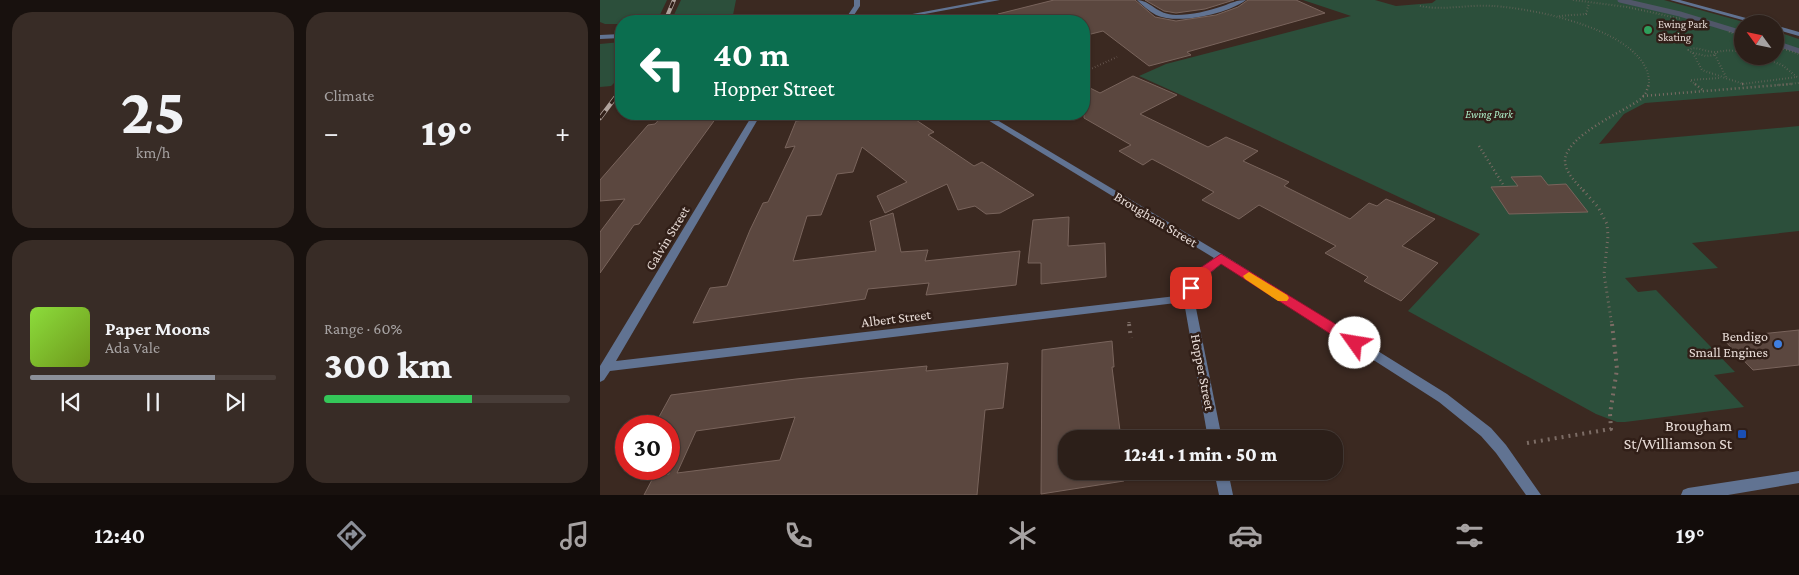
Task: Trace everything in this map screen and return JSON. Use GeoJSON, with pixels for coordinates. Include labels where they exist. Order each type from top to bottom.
{"type":"FeatureCollection","features":[{"type":"Feature","properties":{"kind":"street"},"geometry":{"type":"LineString","coordinates":[[851,15],[857,6],[857,0]]}},
{"type":"Feature","properties":{"kind":"street"},"geometry":{"type":"LineString","coordinates":[[912,15],[997,0]]}},
{"type":"Feature","properties":{"kind":"street"},"geometry":{"type":"LineString","coordinates":[[1140,0],[1157,13],[1177,17],[1230,6],[1243,0]]}},
{"type":"Feature","properties":{"kind":"street"},"geometry":{"type":"LineString","coordinates":[[1673,0],[1734,16]]}},
{"type":"Feature","properties":{"kind":"street"},"geometry":{"type":"LineString","coordinates":[[1784,30],[1799,34]]}},
{"type":"Feature","properties":{"kind":"street"},"geometry":{"type":"LineString","coordinates":[[600,37],[615,36]]}},
{"type":"Feature","properties":{"kind":"street","name":"Galvin Street"},"geometry":{"type":"LineString","coordinates":[[603,372],[753,120]]}},
{"type":"Feature","properties":{"kind":"street","name":"Brougham Street"},"geometry":{"type":"LineString","coordinates":[[992,120],[1221,258],[1458,409],[1474,421],[1501,449],[1534,495]]}},
{"type":"Feature","properties":{"kind":"street"},"geometry":{"type":"LineString","coordinates":[[1189,298],[1196,279],[1221,258]]}},
{"type":"Feature","properties":{"kind":"street","name":"Albert Street"},"geometry":{"type":"LineString","coordinates":[[603,372],[1189,298]]}},
{"type":"Feature","properties":{"kind":"street","name":"Hopper Street"},"geometry":{"type":"LineString","coordinates":[[1189,298],[1213,430]]}},
{"type":"Feature","properties":{"kind":"street"},"geometry":{"type":"LineString","coordinates":[[1688,495],[1717,493],[1799,477]]}},
{"type":"Feature","properties":{"kind":"street"},"geometry":{"type":"LineString","coordinates":[[1223,480],[1226,495]]}},
{"type":"Feature","properties":{"kind":"path"},"geometry":{"type":"LineString","coordinates":[[1573,0],[1626,7],[1684,19]]}},
{"type":"Feature","properties":{"kind":"path"},"geometry":{"type":"LineString","coordinates":[[1556,16],[1586,14],[1589,7],[1588,3]]}},
{"type":"Feature","properties":{"kind":"path"},"geometry":{"type":"LineString","coordinates":[[1420,6],[1497,7],[1556,16],[1614,38],[1636,55],[1649,73],[1648,89],[1644,96],[1631,107],[1614,114],[1587,132],[1569,149],[1565,160],[1569,173],[1600,210],[1607,225],[1604,275],[1617,352],[1616,386],[1609,418],[1611,430],[1527,443]]}},
{"type":"Feature","properties":{"kind":"path"},"geometry":{"type":"LineString","coordinates":[[1728,31],[1734,33]]}},
{"type":"Feature","properties":{"kind":"path"},"geometry":{"type":"LineString","coordinates":[[1716,53],[1692,48],[1688,50],[1706,56],[1716,53],[1726,49],[1734,50]]}},
{"type":"Feature","properties":{"kind":"path"},"geometry":{"type":"LineString","coordinates":[[1784,49],[1799,54]]}},
{"type":"Feature","properties":{"kind":"path"},"geometry":{"type":"LineString","coordinates":[[1693,53],[1702,70],[1743,84],[1797,77],[1782,65]]}},
{"type":"Feature","properties":{"kind":"path"},"geometry":{"type":"LineString","coordinates":[[1716,53],[1726,77]]}},
{"type":"Feature","properties":{"kind":"path"},"geometry":{"type":"LineString","coordinates":[[1090,69],[1117,57]]}},
{"type":"Feature","properties":{"kind":"path"},"geometry":{"type":"LineString","coordinates":[[1704,91],[1690,80],[1726,77]]}},
{"type":"Feature","properties":{"kind":"path"},"geometry":{"type":"LineString","coordinates":[[1644,96],[1799,83]]}},
{"type":"Feature","properties":{"kind":"path"},"geometry":{"type":"LineString","coordinates":[[1479,146],[1504,186]]}},
{"type":"Feature","properties":{"kind":"green space"},"geometry":{"type":"Polygon","coordinates":[[[600,0],[667,0],[660,15],[615,15],[615,24],[600,22],[600,0]]]}},
{"type":"Feature","properties":{"kind":"green space"},"geometry":{"type":"Polygon","coordinates":[[[681,0],[736,0],[733,15],[674,15],[681,0]]]}},
{"type":"Feature","properties":{"kind":"green space","name":"Ewing Park"},"geometry":{"type":"Polygon","coordinates":[[[1303,0],[1375,0],[1396,6],[1432,3],[1436,0],[1664,0],[1734,19],[1734,65],[1784,65],[1784,34],[1799,39],[1799,91],[1645,103],[1624,114],[1599,144],[1799,126],[1799,231],[1692,243],[1718,268],[1625,278],[1638,292],[1656,290],[1735,372],[1714,375],[1744,407],[1625,422],[1617,422],[1596,414],[1408,311],[1480,234],[1139,76],[1166,64],[1351,16],[1303,0]]]}},
{"type":"Feature","properties":{"kind":"green space"},"geometry":{"type":"Polygon","coordinates":[[[615,43],[615,82],[611,86],[600,87],[600,44],[615,43]]]}},
{"type":"Feature","properties":{"kind":"building"},"geometry":{"type":"Polygon","coordinates":[[[1054,0],[1135,0],[1155,17],[1176,21],[1216,15],[1238,7],[1248,0],[1296,0],[1325,13],[1187,52],[1191,55],[1149,66],[1103,31],[1090,33],[1090,15],[998,14],[1054,0]]]}},
{"type":"Feature","properties":{"kind":"building"},"geometry":{"type":"Polygon","coordinates":[[[1145,0],[1234,0],[1205,9],[1176,13],[1164,11],[1145,0]]]}},
{"type":"Feature","properties":{"kind":"building"},"geometry":{"type":"Polygon","coordinates":[[[1133,76],[1177,95],[1140,114],[1208,147],[1226,137],[1258,151],[1243,161],[1289,182],[1284,186],[1350,219],[1369,203],[1377,206],[1386,199],[1435,219],[1402,246],[1438,263],[1401,301],[1364,281],[1368,277],[1325,253],[1336,246],[1259,205],[1239,219],[1202,200],[1214,192],[1152,159],[1143,165],[1119,151],[1131,145],[1087,120],[1090,120],[1090,88],[1100,93],[1133,76]]]}},
{"type":"Feature","properties":{"kind":"building"},"geometry":{"type":"Polygon","coordinates":[[[659,120],[715,120],[639,224],[634,225],[600,273],[600,232],[625,199],[600,201],[600,180],[648,125],[655,124],[659,120]]]}},
{"type":"Feature","properties":{"kind":"building"},"geometry":{"type":"Polygon","coordinates":[[[916,120],[934,132],[928,135],[974,166],[982,162],[1034,195],[1000,213],[986,214],[975,206],[958,210],[947,184],[885,213],[877,196],[907,182],[862,147],[853,172],[837,174],[821,215],[807,216],[793,261],[876,251],[870,221],[893,213],[901,252],[928,250],[925,261],[1020,251],[1016,285],[926,295],[929,283],[868,289],[865,299],[693,323],[710,288],[727,286],[763,203],[768,202],[795,146],[785,148],[796,121],[916,120]]]}},
{"type":"Feature","properties":{"kind":"building"},"geometry":{"type":"Polygon","coordinates":[[[1541,176],[1548,185],[1566,184],[1588,212],[1509,214],[1491,187],[1518,186],[1511,177],[1541,176]]]}},
{"type":"Feature","properties":{"kind":"building"},"geometry":{"type":"Polygon","coordinates":[[[1069,217],[1068,246],[1105,243],[1106,277],[1041,284],[1041,263],[1028,263],[1033,220],[1069,217]]]}},
{"type":"Feature","properties":{"kind":"building"},"geometry":{"type":"Polygon","coordinates":[[[1799,330],[1799,365],[1753,370],[1722,338],[1799,330]]]}},
{"type":"Feature","properties":{"kind":"building"},"geometry":{"type":"Polygon","coordinates":[[[1112,341],[1114,367],[1112,367],[1120,430],[1058,430],[1058,480],[1124,481],[1041,494],[1042,350],[1112,341]]]}},
{"type":"Feature","properties":{"kind":"building"},"geometry":{"type":"Polygon","coordinates":[[[1008,363],[1003,408],[985,410],[977,495],[644,495],[652,480],[680,480],[680,473],[780,460],[795,417],[696,431],[680,466],[680,415],[660,415],[671,395],[796,379],[927,366],[926,371],[1008,363]]]}},
{"type":"Feature","properties":{"kind":"waterway"},"geometry":{"type":"LineString","coordinates":[[1620,0],[1680,14],[1734,31]]}},
{"type":"Feature","properties":{"kind":"waterway"},"geometry":{"type":"LineString","coordinates":[[1784,46],[1799,51]]}},
{"type":"Feature","properties":{"kind":"railway"},"geometry":{"type":"LineString","coordinates":[[668,15],[674,0]]}},
{"type":"Feature","properties":{"kind":"railway"},"geometry":{"type":"LineString","coordinates":[[600,118],[615,98]]}},
{"type":"Feature","properties":{"kind":"slow traffic"},"geometry":{"type":"LineString","coordinates":[[1249,276],[1283,298]]}},
{"type":"Feature","properties":{"kind":"place","name":"Ewing Park Skating"},"geometry":{"type":"Point","coordinates":[1648,30]}},
{"type":"Feature","properties":{"kind":"place","name":"Bendigo Small Engines"},"geometry":{"type":"Point","coordinates":[1778,344]}},
{"type":"Feature","properties":{"kind":"place","name":"Brougham St/Williamson St"},"geometry":{"type":"Point","coordinates":[1742,434]}},
{"type":"Feature","properties":{"kind":"route"},"geometry":{"type":"LineString","coordinates":[[1191,288],[1202,273],[1221,258],[1355,343]]}}]}
